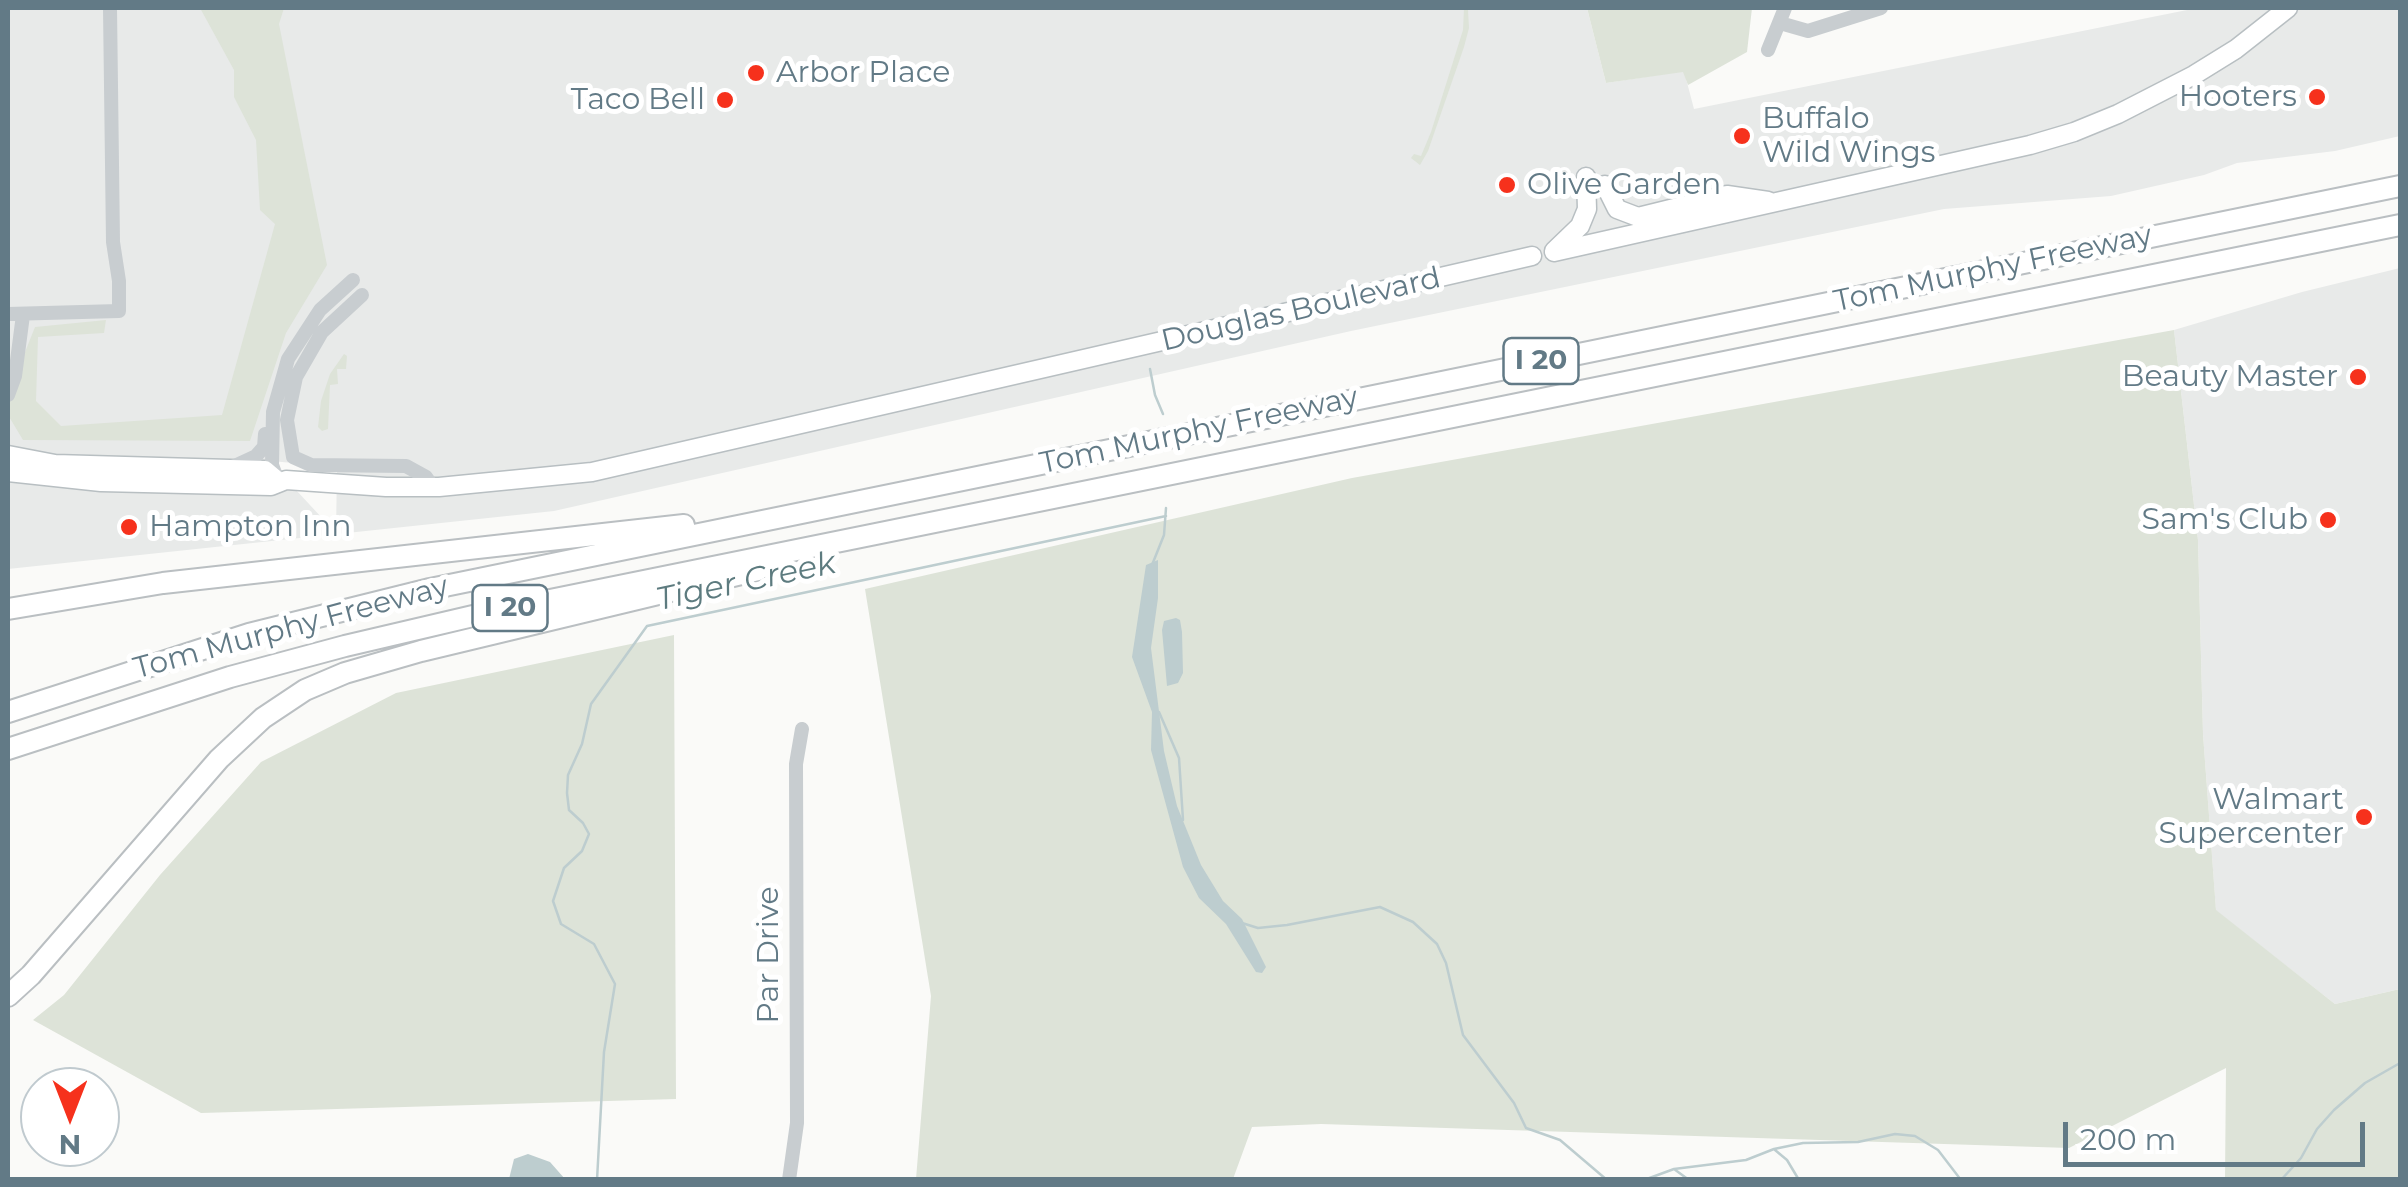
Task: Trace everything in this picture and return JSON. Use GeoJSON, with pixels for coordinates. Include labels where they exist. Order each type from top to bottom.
{"type":"FeatureCollection","features":[{"type":"Feature","properties":{"kind":"highway","name":"Tom Murphy Freeway"},"geometry":{"type":"LineString","coordinates":[[8,712],[232,639],[385,599],[2400,184]]}},
{"type":"Feature","properties":{"kind":"highway","name":"Tom Murphy Freeway"},"geometry":{"type":"LineString","coordinates":[[8,749],[210,683],[362,641],[1022,503],[2400,225]]}},
{"type":"Feature","properties":{"kind":"highway"},"geometry":{"type":"LineString","coordinates":[[8,996],[32,974],[229,749],[263,718],[314,686],[421,650],[665,594],[1022,503]]}},
{"type":"Feature","properties":{"kind":"highway"},"geometry":{"type":"LineString","coordinates":[[8,609],[163,583],[800,513]]}},
{"type":"Feature","properties":{"kind":"main road","name":"Douglas Boulevard"},"geometry":{"type":"LineString","coordinates":[[1554,252],[2074,132],[2194,75],[2236,49],[2288,8]]}},
{"type":"Feature","properties":{"kind":"main road"},"geometry":{"type":"LineString","coordinates":[[1554,252],[1580,226],[1587,209],[1586,177]]}},
{"type":"Feature","properties":{"kind":"main road"},"geometry":{"type":"LineString","coordinates":[[1605,185],[1617,209],[1638,217],[1727,195],[1779,202]]}},
{"type":"Feature","properties":{"kind":"main road","name":"Douglas Boulevard"},"geometry":{"type":"LineString","coordinates":[[8,470],[97,482],[271,486],[278,481],[433,487],[592,472],[1532,256]]}},
{"type":"Feature","properties":{"kind":"main road","name":"Douglas Boulevard"},"geometry":{"type":"LineString","coordinates":[[8,454],[55,464],[265,470],[278,481]]}},
{"type":"Feature","properties":{"kind":"main road"},"geometry":{"type":"LineString","coordinates":[[8,470],[19,466],[64,471],[79,464]]}},
{"type":"Feature","properties":{"kind":"street"},"geometry":{"type":"LineString","coordinates":[[8,395],[15,376],[15,315],[119,311],[113,242],[110,8]]}},
{"type":"Feature","properties":{"kind":"street"},"geometry":{"type":"LineString","coordinates":[[1768,50],[1783,15],[1808,31],[1881,8]]}},
{"type":"Feature","properties":{"kind":"street","name":"Douglas Boulevard"},"geometry":{"type":"LineString","coordinates":[[1532,256],[1554,252]]}},
{"type":"Feature","properties":{"kind":"street"},"geometry":{"type":"LineString","coordinates":[[278,481],[272,462],[273,412],[288,359],[320,310],[354,280]]}},
{"type":"Feature","properties":{"kind":"street"},"geometry":{"type":"LineString","coordinates":[[278,481],[296,377],[322,332],[362,294]]}},
{"type":"Feature","properties":{"kind":"street"},"geometry":{"type":"LineString","coordinates":[[226,469],[256,456],[264,447],[266,417],[273,412]]}},
{"type":"Feature","properties":{"kind":"street"},"geometry":{"type":"LineString","coordinates":[[288,440],[294,457],[312,465],[406,466],[426,477],[433,487]]}},
{"type":"Feature","properties":{"kind":"street","name":"Par Drive"},"geometry":{"type":"LineString","coordinates":[[789,1180],[797,1123],[796,764],[802,729]]}},
{"type":"Feature","properties":{"kind":"shaded area","name":"Arbor Place"},"geometry":{"type":"Polygon","coordinates":[[[8,8],[1587,8],[1606,83],[1684,71],[1694,109],[2197,8],[2400,8],[2400,136],[2335,151],[2237,163],[2204,175],[2111,196],[1944,209],[1351,331],[554,511],[8,569],[8,8]],[[271,461],[270,462],[336,533],[337,467],[271,461]]]}},
{"type":"Feature","properties":{"kind":"shaded area"},"geometry":{"type":"Polygon","coordinates":[[[200,8],[284,8],[279,24],[327,265],[286,333],[250,441],[23,440],[8,415],[8,395],[35,327],[106,320],[104,333],[38,337],[36,401],[61,426],[222,415],[275,224],[260,210],[256,140],[234,97],[234,70],[200,8]]]}},
{"type":"Feature","properties":{"kind":"shaded area"},"geometry":{"type":"Polygon","coordinates":[[[1464,8],[1468,10],[1469,28],[1464,47],[1420,165],[1411,158],[1414,154],[1421,156],[1431,132],[1463,30],[1464,8]]]}},
{"type":"Feature","properties":{"kind":"shaded area"},"geometry":{"type":"Polygon","coordinates":[[[1587,8],[1752,8],[1747,52],[1688,85],[1683,72],[1606,83],[1587,8]]]}},
{"type":"Feature","properties":{"kind":"shaded area"},"geometry":{"type":"Polygon","coordinates":[[[2400,268],[2400,989],[2335,1004],[2216,911],[2203,734],[2198,540],[2174,330],[2400,268]]]}},
{"type":"Feature","properties":{"kind":"shaded area"},"geometry":{"type":"Polygon","coordinates":[[[2174,330],[2198,540],[2203,734],[2216,910],[2335,1004],[2400,989],[2400,1179],[2225,1179],[2226,1068],[2069,1148],[1321,1124],[1252,1127],[1233,1179],[916,1179],[931,996],[865,589],[1352,478],[2174,330]]]}},
{"type":"Feature","properties":{"kind":"shaded area"},"geometry":{"type":"Polygon","coordinates":[[[344,354],[346,369],[337,369],[338,384],[330,385],[328,429],[322,431],[318,427],[321,401],[330,374],[344,354]]]}},
{"type":"Feature","properties":{"kind":"shaded area"},"geometry":{"type":"Polygon","coordinates":[[[1158,560],[1158,598],[1151,648],[1164,751],[1177,806],[1201,865],[1223,901],[1242,919],[1266,967],[1262,973],[1256,972],[1226,924],[1199,898],[1183,867],[1151,750],[1152,712],[1132,657],[1146,565],[1158,560]]]}},
{"type":"Feature","properties":{"kind":"shaded area"},"geometry":{"type":"Polygon","coordinates":[[[1176,618],[1182,632],[1183,673],[1178,683],[1167,686],[1162,630],[1164,621],[1176,618]]]}},
{"type":"Feature","properties":{"kind":"shaded area"},"geometry":{"type":"Polygon","coordinates":[[[674,635],[676,1099],[201,1113],[33,1020],[64,995],[160,875],[261,762],[396,693],[674,635]]]}},
{"type":"Feature","properties":{"kind":"shaded area"},"geometry":{"type":"Polygon","coordinates":[[[528,1154],[550,1162],[565,1179],[509,1179],[514,1159],[528,1154]]]}},
{"type":"Feature","properties":{"kind":"waterway"},"geometry":{"type":"LineString","coordinates":[[1150,369],[1163,414]]}},
{"type":"Feature","properties":{"kind":"waterway"},"geometry":{"type":"LineString","coordinates":[[1152,565],[1164,535],[1166,508]]}},
{"type":"Feature","properties":{"kind":"waterway","name":"Tiger Creek"},"geometry":{"type":"LineString","coordinates":[[597,1180],[604,1052],[615,984],[594,944],[561,924],[553,901],[564,868],[582,851],[589,834],[569,810],[567,793],[568,775],[582,744],[591,704],[647,626],[1166,516]]}},
{"type":"Feature","properties":{"kind":"waterway"},"geometry":{"type":"LineString","coordinates":[[1159,712],[1179,758],[1183,820]]}},
{"type":"Feature","properties":{"kind":"waterway"},"geometry":{"type":"LineString","coordinates":[[1242,923],[1258,928],[1287,925],[1380,907],[1413,922],[1437,944],[1446,963],[1463,1035],[1514,1103],[1526,1128],[1560,1140],[1607,1180]]}},
{"type":"Feature","properties":{"kind":"waterway"},"geometry":{"type":"LineString","coordinates":[[2281,1180],[2334,1110],[2365,1083],[2400,1063]]}},
{"type":"Feature","properties":{"kind":"waterway"},"geometry":{"type":"LineString","coordinates":[[1644,1180],[1674,1169],[1746,1160],[1803,1143],[1858,1142],[1895,1134],[1915,1136],[1938,1150],[1961,1180]]}},
{"type":"Feature","properties":{"kind":"waterway"},"geometry":{"type":"LineString","coordinates":[[1775,1150],[1787,1160],[1799,1180]]}},
{"type":"Feature","properties":{"kind":"waterway"},"geometry":{"type":"LineString","coordinates":[[1674,1169],[1689,1180]]}},
{"type":"Feature","properties":{"kind":"place","name":"Arbor Place"},"geometry":{"type":"Point","coordinates":[756,73]}},
{"type":"Feature","properties":{"kind":"place","name":"Hooters"},"geometry":{"type":"Point","coordinates":[2317,97]}},
{"type":"Feature","properties":{"kind":"place","name":"Taco Bell"},"geometry":{"type":"Point","coordinates":[725,100]}},
{"type":"Feature","properties":{"kind":"place","name":"Buffalo Wild Wings"},"geometry":{"type":"Point","coordinates":[1742,136]}},
{"type":"Feature","properties":{"kind":"place","name":"Olive Garden"},"geometry":{"type":"Point","coordinates":[1507,185]}},
{"type":"Feature","properties":{"kind":"place","name":"Beauty Master"},"geometry":{"type":"Point","coordinates":[2358,377]}},
{"type":"Feature","properties":{"kind":"place","name":"Sam's Club"},"geometry":{"type":"Point","coordinates":[2328,520]}},
{"type":"Feature","properties":{"kind":"place","name":"Hampton Inn"},"geometry":{"type":"Point","coordinates":[129,527]}},
{"type":"Feature","properties":{"kind":"place","name":"Walmart Supercenter"},"geometry":{"type":"Point","coordinates":[2364,817]}}]}
